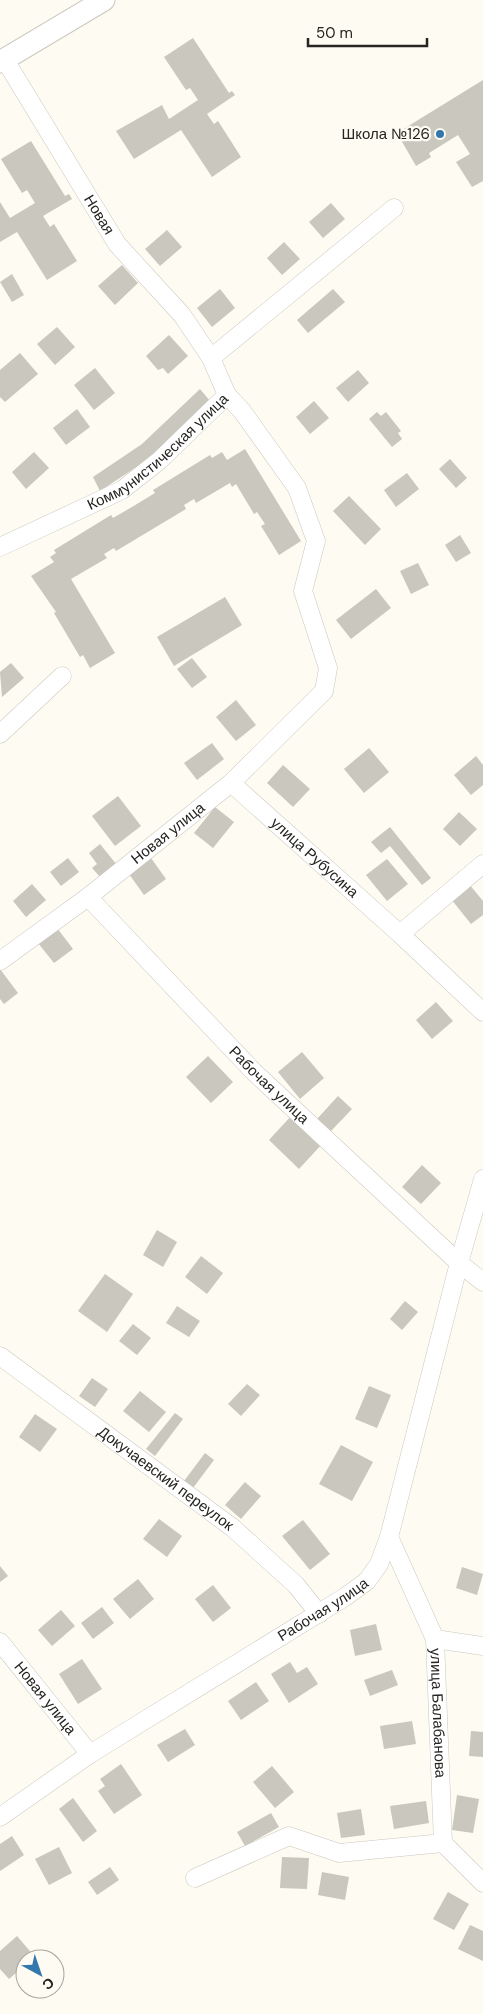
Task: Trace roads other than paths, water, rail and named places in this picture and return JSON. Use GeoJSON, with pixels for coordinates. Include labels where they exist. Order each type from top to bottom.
{"type":"FeatureCollection","features":[{"type":"Feature","properties":{"kind":"main road"},"geometry":{"type":"LineString","coordinates":[[2,61],[104,0]]}},
{"type":"Feature","properties":{"kind":"street","name":"Новая"},"geometry":{"type":"LineString","coordinates":[[2,61],[117,244],[182,315],[211,358]]}},
{"type":"Feature","properties":{"kind":"street"},"geometry":{"type":"LineString","coordinates":[[211,358],[394,208]]}},
{"type":"Feature","properties":{"kind":"street","name":"Коммунистическая улица"},"geometry":{"type":"LineString","coordinates":[[0,547],[122,490],[160,460],[227,395],[211,358]]}},
{"type":"Feature","properties":{"kind":"street","name":"Новая улица"},"geometry":{"type":"LineString","coordinates":[[0,961],[88,897],[231,783],[324,691],[328,668],[303,591],[316,541],[297,488],[242,411],[227,395]]}},
{"type":"Feature","properties":{"kind":"street"},"geometry":{"type":"LineString","coordinates":[[0,734],[62,676]]}},
{"type":"Feature","properties":{"kind":"street","name":"улица Рубусина"},"geometry":{"type":"LineString","coordinates":[[231,783],[400,934],[483,1012]]}},
{"type":"Feature","properties":{"kind":"street"},"geometry":{"type":"LineString","coordinates":[[400,934],[483,864]]}},
{"type":"Feature","properties":{"kind":"street","name":"Рабочая улица"},"geometry":{"type":"LineString","coordinates":[[88,897],[254,1072],[459,1264],[483,1282]]}},
{"type":"Feature","properties":{"kind":"street","name":"Рабочая улица"},"geometry":{"type":"LineString","coordinates":[[0,1817],[90,1754],[319,1614],[367,1582],[379,1564],[388,1537],[483,1179]]}},
{"type":"Feature","properties":{"kind":"street","name":"Докучаевский переулок"},"geometry":{"type":"LineString","coordinates":[[0,1356],[233,1528],[296,1585],[319,1614]]}},
{"type":"Feature","properties":{"kind":"street","name":"улица Балабанова"},"geometry":{"type":"LineString","coordinates":[[388,1537],[435,1639],[443,1843]]}},
{"type":"Feature","properties":{"kind":"street"},"geometry":{"type":"LineString","coordinates":[[435,1639],[483,1646]]}},
{"type":"Feature","properties":{"kind":"street","name":"Новая улица"},"geometry":{"type":"LineString","coordinates":[[0,1642],[90,1754]]}},
{"type":"Feature","properties":{"kind":"street"},"geometry":{"type":"LineString","coordinates":[[195,1878],[289,1836],[339,1853],[443,1843],[483,1884]]}},
{"type":"Feature","properties":{"kind":"place","name":"Школа №126"},"geometry":{"type":"Point","coordinates":[440,134]}}]}
